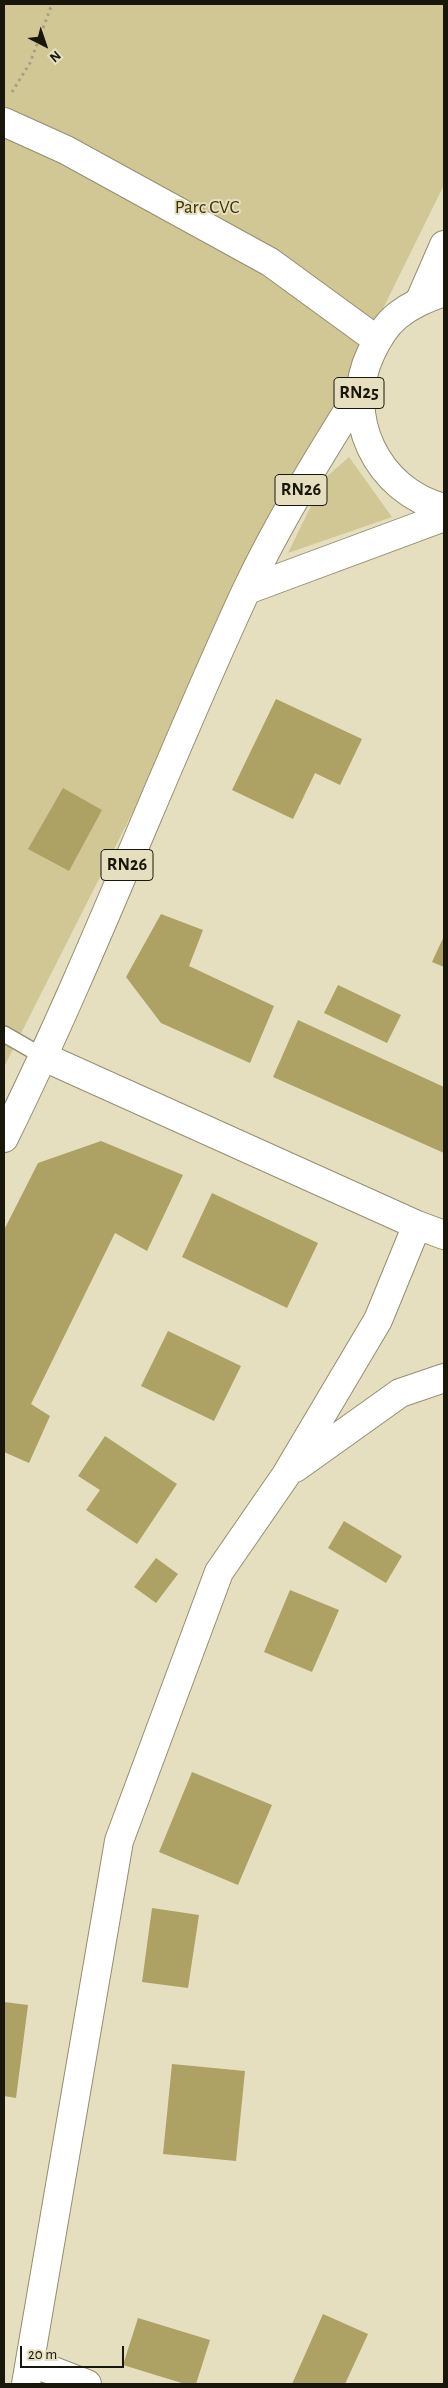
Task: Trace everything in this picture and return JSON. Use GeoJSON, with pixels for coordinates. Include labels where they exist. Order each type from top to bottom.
{"type":"FeatureCollection","features":[{"type":"Feature","properties":{"kind":"street"},"geometry":{"type":"LineString","coordinates":[[6,110],[66,150],[270,262],[377,340]]}},
{"type":"Feature","properties":{"kind":"street"},"geometry":{"type":"LineString","coordinates":[[432,296],[444,245]]}},
{"type":"Feature","properties":{"kind":"street","name":"RN25"},"geometry":{"type":"LineString","coordinates":[[432,296],[396,317],[377,340],[365,366],[359,393],[361,422],[370,448],[385,472],[406,491],[430,505],[444,508]]}},
{"type":"Feature","properties":{"kind":"street","name":"RN26"},"geometry":{"type":"LineString","coordinates":[[4,1138],[44,1057],[247,590],[308,476],[359,393]]}},
{"type":"Feature","properties":{"kind":"street"},"geometry":{"type":"LineString","coordinates":[[247,590],[444,517]]}},
{"type":"Feature","properties":{"kind":"street"},"geometry":{"type":"LineString","coordinates":[[44,1057],[417,1225],[444,1235]]}},
{"type":"Feature","properties":{"kind":"street"},"geometry":{"type":"LineString","coordinates":[[86,2384],[28,2373],[119,1841],[219,1572],[286,1475],[378,1320],[417,1225]]}},
{"type":"Feature","properties":{"kind":"street"},"geometry":{"type":"LineString","coordinates":[[286,1475],[400,1393],[444,1378]]}},
{"type":"Feature","properties":{"kind":"lane"},"geometry":{"type":"LineString","coordinates":[[4,1034],[44,1057]]}},
{"type":"Feature","properties":{"kind":"path"},"geometry":{"type":"LineString","coordinates":[[6,110],[30,63],[52,4]]}},
{"type":"Feature","properties":{"kind":"green space","name":"Parc CVC"},"geometry":{"type":"Polygon","coordinates":[[[4,4],[444,4],[444,185],[196,687],[4,1067],[4,4]]]}},
{"type":"Feature","properties":{"kind":"green space"},"geometry":{"type":"Polygon","coordinates":[[[349,457],[392,517],[288,553],[324,479],[349,457]]]}},
{"type":"Feature","properties":{"kind":"building"},"geometry":{"type":"Polygon","coordinates":[[[276,699],[362,739],[340,785],[315,773],[293,819],[232,790],[276,699]]]}},
{"type":"Feature","properties":{"kind":"building"},"geometry":{"type":"Polygon","coordinates":[[[63,788],[102,810],[69,871],[28,849],[63,788]]]}},
{"type":"Feature","properties":{"kind":"building"},"geometry":{"type":"Polygon","coordinates":[[[161,914],[203,930],[189,966],[274,1006],[250,1063],[161,1023],[126,977],[161,914]]]}},
{"type":"Feature","properties":{"kind":"building"},"geometry":{"type":"Polygon","coordinates":[[[444,936],[444,967],[432,962],[444,936]]]}},
{"type":"Feature","properties":{"kind":"building"},"geometry":{"type":"Polygon","coordinates":[[[338,985],[401,1015],[387,1043],[324,1013],[338,985]]]}},
{"type":"Feature","properties":{"kind":"building"},"geometry":{"type":"Polygon","coordinates":[[[298,1020],[444,1087],[444,1153],[273,1077],[298,1020]]]}},
{"type":"Feature","properties":{"kind":"building"},"geometry":{"type":"Polygon","coordinates":[[[101,1141],[183,1175],[147,1251],[115,1233],[31,1404],[50,1416],[29,1463],[4,1452],[4,1230],[38,1163],[101,1141]]]}},
{"type":"Feature","properties":{"kind":"building"},"geometry":{"type":"Polygon","coordinates":[[[212,1193],[318,1243],[287,1308],[182,1257],[212,1193]]]}},
{"type":"Feature","properties":{"kind":"building"},"geometry":{"type":"Polygon","coordinates":[[[168,1331],[241,1366],[214,1421],[141,1386],[168,1331]]]}},
{"type":"Feature","properties":{"kind":"building"},"geometry":{"type":"Polygon","coordinates":[[[105,1436],[177,1484],[137,1544],[86,1510],[100,1490],[78,1476],[105,1436]]]}},
{"type":"Feature","properties":{"kind":"building"},"geometry":{"type":"Polygon","coordinates":[[[344,1521],[402,1556],[386,1583],[328,1548],[344,1521]]]}},
{"type":"Feature","properties":{"kind":"building"},"geometry":{"type":"Polygon","coordinates":[[[156,1558],[178,1574],[156,1603],[134,1587],[156,1558]]]}},
{"type":"Feature","properties":{"kind":"building"},"geometry":{"type":"Polygon","coordinates":[[[290,1590],[339,1610],[312,1672],[264,1652],[290,1590]]]}},
{"type":"Feature","properties":{"kind":"building"},"geometry":{"type":"Polygon","coordinates":[[[192,1772],[272,1805],[238,1885],[159,1852],[192,1772]]]}},
{"type":"Feature","properties":{"kind":"building"},"geometry":{"type":"Polygon","coordinates":[[[152,1908],[199,1915],[188,1988],[142,1982],[152,1908]]]}},
{"type":"Feature","properties":{"kind":"building"},"geometry":{"type":"Polygon","coordinates":[[[4,2002],[28,2005],[16,2098],[4,2096],[4,2002]]]}},
{"type":"Feature","properties":{"kind":"building"},"geometry":{"type":"Polygon","coordinates":[[[172,2064],[245,2071],[236,2161],[163,2154],[172,2064]]]}},
{"type":"Feature","properties":{"kind":"building"},"geometry":{"type":"Polygon","coordinates":[[[323,2314],[368,2334],[345,2384],[292,2384],[323,2314]]]}},
{"type":"Feature","properties":{"kind":"building"},"geometry":{"type":"Polygon","coordinates":[[[138,2318],[210,2340],[196,2384],[185,2384],[123,2365],[138,2318]]]}}]}
